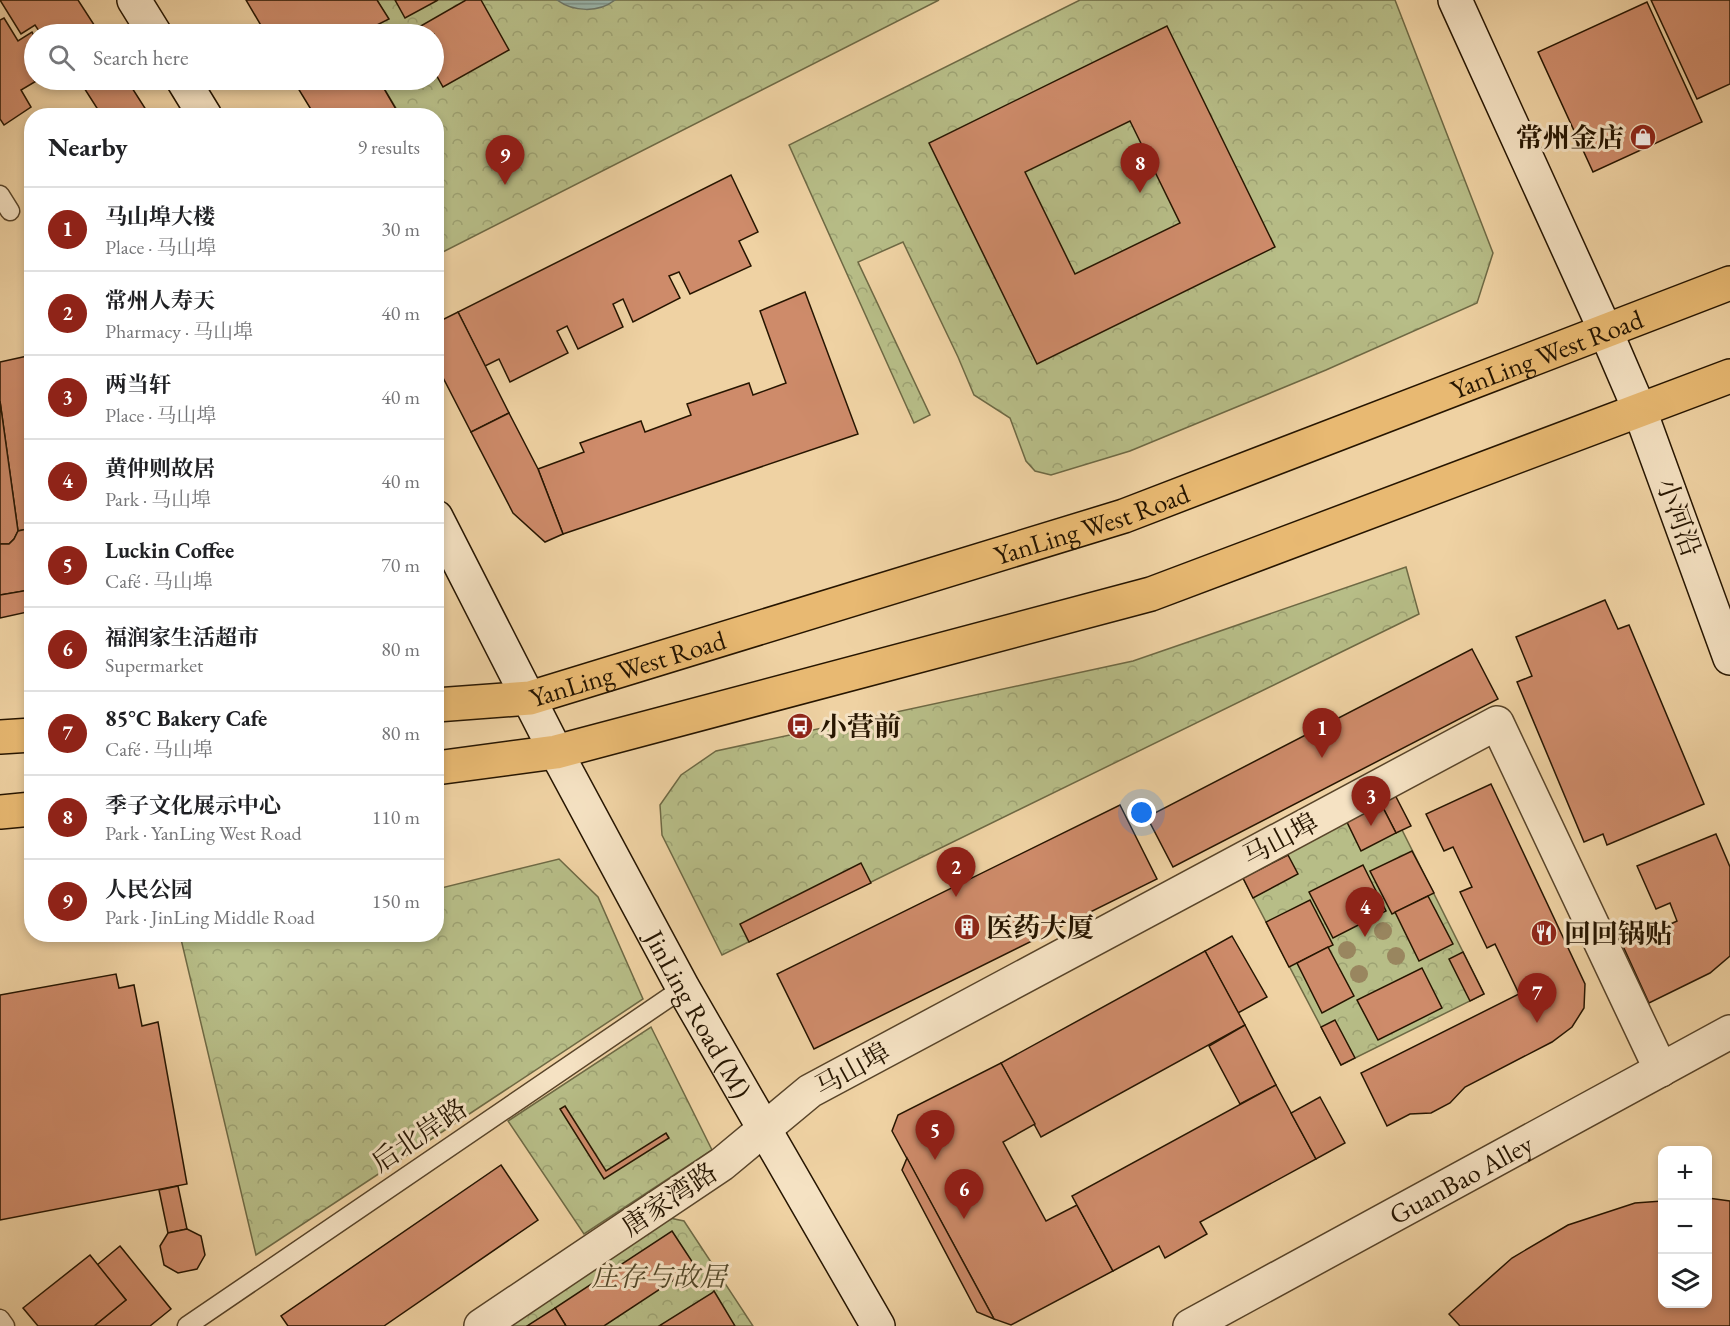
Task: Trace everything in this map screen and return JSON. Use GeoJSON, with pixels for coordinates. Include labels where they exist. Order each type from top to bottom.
{"type":"FeatureCollection","features":[{"type":"Feature","properties":{"kind":"main road","name":"YanLing West Road"},"geometry":{"type":"LineString","coordinates":[[444,704],[530,698],[1124,516],[1730,283]]}},
{"type":"Feature","properties":{"kind":"main road"},"geometry":{"type":"LineString","coordinates":[[444,767],[556,752],[1151,594],[1730,376]]}},
{"type":"Feature","properties":{"kind":"main road"},"geometry":{"type":"LineString","coordinates":[[0,737],[24,736]]}},
{"type":"Feature","properties":{"kind":"main road"},"geometry":{"type":"LineString","coordinates":[[0,812],[24,810]]}},
{"type":"Feature","properties":{"kind":"street"},"geometry":{"type":"LineString","coordinates":[[134,0],[149,24]]}},
{"type":"Feature","properties":{"kind":"street","name":"小河沿"},"geometry":{"type":"LineString","coordinates":[[1455,0],[1640,411],[1730,658]]}},
{"type":"Feature","properties":{"kind":"street"},"geometry":{"type":"LineString","coordinates":[[189,90],[200,108]]}},
{"type":"Feature","properties":{"kind":"street","name":"JinLing Road (M)"},"geometry":{"type":"LineString","coordinates":[[444,532],[556,752],[683,988],[878,1326]]}},
{"type":"Feature","properties":{"kind":"street","name":"马山埠"},"geometry":{"type":"LineString","coordinates":[[763,1129],[810,1091],[1497,723],[1661,1070]]}},
{"type":"Feature","properties":{"kind":"street","name":"GuanBao Alley"},"geometry":{"type":"LineString","coordinates":[[1190,1326],[1730,1032]]}},
{"type":"Feature","properties":{"kind":"street","name":"唐家湾路"},"geometry":{"type":"LineString","coordinates":[[481,1326],[722,1164],[763,1129]]}},
{"type":"Feature","properties":{"kind":"lane","name":"后北岸路"},"geometry":{"type":"LineString","coordinates":[[187,1326],[683,988]]}},
{"type":"Feature","properties":{"kind":"lane"},"geometry":{"type":"LineString","coordinates":[[0,1319],[5,1326]]}},
{"type":"Feature","properties":{"kind":"green space"},"geometry":{"type":"Polygon","coordinates":[[[377,0],[939,0],[444,251],[444,108],[396,108],[385,90],[444,90],[444,24],[378,24],[388,19],[377,0]]]}},
{"type":"Feature","properties":{"kind":"green space"},"geometry":{"type":"Polygon","coordinates":[[[1080,0],[1395,0],[1493,253],[1477,303],[1326,370],[1130,451],[1051,475],[1035,471],[1026,461],[1010,418],[974,395],[903,242],[858,262],[930,415],[914,423],[789,145],[1080,0]]]}},
{"type":"Feature","properties":{"kind":"green space"},"geometry":{"type":"Polygon","coordinates":[[[1406,567],[1419,614],[722,955],[662,835],[660,805],[681,775],[716,751],[1133,661],[1406,567]]]}},
{"type":"Feature","properties":{"kind":"green space"},"geometry":{"type":"Polygon","coordinates":[[[1345,820],[1402,830],[1484,994],[1341,1065],[1243,878],[1288,855],[1286,850],[1345,820]]]}},
{"type":"Feature","properties":{"kind":"green space"},"geometry":{"type":"Polygon","coordinates":[[[559,859],[598,897],[643,999],[256,1255],[182,942],[444,942],[444,887],[559,859]]]}},
{"type":"Feature","properties":{"kind":"green space"},"geometry":{"type":"Polygon","coordinates":[[[651,1027],[712,1150],[584,1234],[508,1121],[651,1027]]]}},
{"type":"Feature","properties":{"kind":"green space","name":"庄存与故居"},"geometry":{"type":"Polygon","coordinates":[[[660,1216],[684,1221],[753,1326],[495,1326],[660,1216]]]}},
{"type":"Feature","properties":{"kind":"water"},"geometry":{"type":"Polygon","coordinates":[[[557,0],[615,0],[594,9],[578,9],[557,0]]]}},
{"type":"Feature","properties":{"kind":"building"},"geometry":{"type":"Polygon","coordinates":[[[0,0],[78,0],[94,24],[24,24],[24,32],[21,34],[0,0]]]}},
{"type":"Feature","properties":{"kind":"building"},"geometry":{"type":"Polygon","coordinates":[[[246,0],[377,0],[389,19],[379,24],[260,24],[246,0]]]}},
{"type":"Feature","properties":{"kind":"building"},"geometry":{"type":"Polygon","coordinates":[[[395,0],[438,0],[405,18],[395,0]]]}},
{"type":"Feature","properties":{"kind":"building"},"geometry":{"type":"Polygon","coordinates":[[[466,0],[481,0],[509,50],[444,86],[444,24],[424,24],[466,0]]]}},
{"type":"Feature","properties":{"kind":"building"},"geometry":{"type":"Polygon","coordinates":[[[1651,0],[1730,0],[1730,84],[1697,99],[1651,0]]]}},
{"type":"Feature","properties":{"kind":"building"},"geometry":{"type":"Polygon","coordinates":[[[1647,2],[1702,122],[1593,172],[1538,52],[1647,2]]]}},
{"type":"Feature","properties":{"kind":"building"},"geometry":{"type":"Polygon","coordinates":[[[4,18],[18,41],[24,37],[24,88],[21,90],[31,107],[24,108],[24,112],[4,125],[0,119],[0,20],[4,18]]]}},
{"type":"Feature","properties":{"kind":"building"},"geometry":{"type":"Polygon","coordinates":[[[1167,26],[1275,247],[1037,364],[929,143],[1167,26]],[[1130,121],[1025,172],[1075,274],[1180,223],[1130,121]]]}},
{"type":"Feature","properties":{"kind":"building"},"geometry":{"type":"Polygon","coordinates":[[[85,90],[133,90],[145,108],[97,108],[85,90]]]}},
{"type":"Feature","properties":{"kind":"building"},"geometry":{"type":"Polygon","coordinates":[[[299,90],[385,90],[395,108],[310,108],[299,90]]]}},
{"type":"Feature","properties":{"kind":"building"},"geometry":{"type":"Polygon","coordinates":[[[731,175],[758,232],[739,241],[751,266],[690,294],[679,272],[669,276],[680,298],[633,322],[623,299],[613,304],[623,327],[578,349],[567,326],[557,331],[568,353],[510,382],[499,359],[485,366],[458,312],[731,175]]]}},
{"type":"Feature","properties":{"kind":"building"},"geometry":{"type":"Polygon","coordinates":[[[805,292],[858,434],[563,534],[538,469],[584,452],[580,443],[641,421],[645,432],[691,415],[687,404],[749,383],[753,395],[786,383],[760,311],[805,292]]]}},
{"type":"Feature","properties":{"kind":"building"},"geometry":{"type":"Polygon","coordinates":[[[458,312],[509,413],[471,432],[444,380],[444,319],[458,312]]]}},
{"type":"Feature","properties":{"kind":"building"},"geometry":{"type":"Polygon","coordinates":[[[24,357],[24,530],[18,531],[0,401],[0,362],[24,357]]]}},
{"type":"Feature","properties":{"kind":"building"},"geometry":{"type":"Polygon","coordinates":[[[0,401],[18,531],[9,544],[0,544],[0,401]]]}},
{"type":"Feature","properties":{"kind":"building"},"geometry":{"type":"Polygon","coordinates":[[[509,413],[538,469],[563,534],[545,542],[513,513],[471,432],[509,413]]]}},
{"type":"Feature","properties":{"kind":"building"},"geometry":{"type":"Polygon","coordinates":[[[24,530],[24,591],[0,595],[0,544],[9,544],[18,531],[24,530]]]}},
{"type":"Feature","properties":{"kind":"building"},"geometry":{"type":"Polygon","coordinates":[[[24,591],[24,613],[0,618],[0,595],[24,591]]]}},
{"type":"Feature","properties":{"kind":"building"},"geometry":{"type":"Polygon","coordinates":[[[1605,600],[1618,629],[1629,625],[1704,804],[1607,845],[1603,834],[1584,842],[1517,682],[1532,676],[1516,637],[1605,600]]]}},
{"type":"Feature","properties":{"kind":"building"},"geometry":{"type":"Polygon","coordinates":[[[1472,649],[1498,699],[1173,867],[1147,817],[1472,649]]]}},
{"type":"Feature","properties":{"kind":"building"},"geometry":{"type":"Polygon","coordinates":[[[1491,784],[1585,984],[1584,1008],[1572,1027],[1552,1042],[1465,1087],[1450,1103],[1431,1113],[1410,1114],[1387,1126],[1361,1073],[1519,994],[1495,944],[1487,948],[1460,892],[1472,887],[1453,847],[1444,851],[1426,814],[1491,784]]]}},
{"type":"Feature","properties":{"kind":"building"},"geometry":{"type":"Polygon","coordinates":[[[1393,791],[1411,826],[1396,833],[1378,798],[1393,791]]]}},
{"type":"Feature","properties":{"kind":"building"},"geometry":{"type":"Polygon","coordinates":[[[1378,798],[1396,833],[1361,851],[1344,816],[1378,798]]]}},
{"type":"Feature","properties":{"kind":"building","name":"医药大厦"},"geometry":{"type":"Polygon","coordinates":[[[1120,805],[1157,879],[814,1049],[777,974],[1120,805]]]}},
{"type":"Feature","properties":{"kind":"building"},"geometry":{"type":"Polygon","coordinates":[[[1716,834],[1730,867],[1730,956],[1710,973],[1649,1003],[1623,946],[1677,921],[1670,903],[1656,909],[1637,866],[1716,834]]]}},
{"type":"Feature","properties":{"kind":"building"},"geometry":{"type":"Polygon","coordinates":[[[1412,851],[1434,893],[1392,914],[1370,871],[1412,851]]]}},
{"type":"Feature","properties":{"kind":"building"},"geometry":{"type":"Polygon","coordinates":[[[1288,855],[1298,874],[1253,898],[1243,878],[1288,855]]]}},
{"type":"Feature","properties":{"kind":"building"},"geometry":{"type":"Polygon","coordinates":[[[861,863],[871,883],[749,942],[740,924],[861,863]]]}},
{"type":"Feature","properties":{"kind":"building"},"geometry":{"type":"Polygon","coordinates":[[[1363,865],[1386,911],[1333,938],[1309,892],[1363,865]]]}},
{"type":"Feature","properties":{"kind":"building"},"geometry":{"type":"Polygon","coordinates":[[[1428,896],[1453,944],[1419,961],[1395,912],[1428,896]]]}},
{"type":"Feature","properties":{"kind":"building"},"geometry":{"type":"Polygon","coordinates":[[[1310,900],[1333,945],[1289,967],[1266,922],[1310,900]]]}},
{"type":"Feature","properties":{"kind":"building"},"geometry":{"type":"Polygon","coordinates":[[[1232,936],[1267,997],[1238,1013],[1205,951],[1232,936]]]}},
{"type":"Feature","properties":{"kind":"building"},"geometry":{"type":"Polygon","coordinates":[[[1328,947],[1354,996],[1322,1013],[1297,963],[1328,947]]]}},
{"type":"Feature","properties":{"kind":"building"},"geometry":{"type":"Polygon","coordinates":[[[1205,951],[1245,1025],[1041,1137],[1001,1063],[1205,951]]]}},
{"type":"Feature","properties":{"kind":"building"},"geometry":{"type":"Polygon","coordinates":[[[1463,952],[1484,994],[1470,1001],[1449,959],[1463,952]]]}},
{"type":"Feature","properties":{"kind":"building"},"geometry":{"type":"Polygon","coordinates":[[[1422,968],[1442,1008],[1378,1040],[1357,1000],[1422,968]]]}},
{"type":"Feature","properties":{"kind":"building"},"geometry":{"type":"Polygon","coordinates":[[[116,974],[119,988],[134,985],[142,1026],[158,1022],[187,1184],[0,1220],[0,995],[116,974]]]}},
{"type":"Feature","properties":{"kind":"building"},"geometry":{"type":"Polygon","coordinates":[[[1335,1020],[1355,1058],[1341,1065],[1321,1027],[1335,1020]]]}},
{"type":"Feature","properties":{"kind":"building"},"geometry":{"type":"Polygon","coordinates":[[[1245,1025],[1276,1085],[1240,1104],[1209,1046],[1245,1025]]]}},
{"type":"Feature","properties":{"kind":"building"},"geometry":{"type":"Polygon","coordinates":[[[1001,1063],[1035,1124],[1003,1142],[1046,1221],[1077,1205],[1113,1271],[1011,1325],[994,1319],[892,1131],[898,1115],[1001,1063]]]}},
{"type":"Feature","properties":{"kind":"building"},"geometry":{"type":"Polygon","coordinates":[[[1276,1085],[1316,1159],[1200,1222],[1207,1234],[1165,1258],[1159,1246],[1113,1271],[1072,1196],[1276,1085]]]}},
{"type":"Feature","properties":{"kind":"building"},"geometry":{"type":"Polygon","coordinates":[[[1320,1097],[1345,1143],[1316,1159],[1291,1113],[1320,1097]]]}},
{"type":"Feature","properties":{"kind":"building"},"geometry":{"type":"Polygon","coordinates":[[[565,1106],[606,1171],[666,1133],[669,1138],[604,1179],[560,1109],[565,1106]]]}},
{"type":"Feature","properties":{"kind":"building"},"geometry":{"type":"Polygon","coordinates":[[[907,1158],[994,1319],[977,1312],[902,1170],[907,1158]]]}},
{"type":"Feature","properties":{"kind":"building"},"geometry":{"type":"Polygon","coordinates":[[[501,1165],[538,1220],[384,1326],[288,1326],[281,1316],[501,1165]]]}},
{"type":"Feature","properties":{"kind":"building"},"geometry":{"type":"Polygon","coordinates":[[[178,1186],[187,1229],[168,1233],[159,1190],[178,1186]]]}},
{"type":"Feature","properties":{"kind":"building"},"geometry":{"type":"Polygon","coordinates":[[[1712,1199],[1730,1201],[1730,1326],[1460,1326],[1449,1314],[1512,1258],[1568,1225],[1635,1203],[1658,1201],[1658,1308],[1712,1308],[1712,1199]]]}},
{"type":"Feature","properties":{"kind":"building"},"geometry":{"type":"Polygon","coordinates":[[[187,1229],[201,1236],[205,1255],[197,1269],[178,1273],[164,1265],[160,1246],[168,1233],[187,1229]]]}},
{"type":"Feature","properties":{"kind":"building"},"geometry":{"type":"Polygon","coordinates":[[[672,1231],[695,1266],[604,1326],[566,1326],[555,1308],[672,1231]]]}},
{"type":"Feature","properties":{"kind":"building"},"geometry":{"type":"Polygon","coordinates":[[[120,1246],[171,1309],[150,1326],[94,1326],[126,1300],[97,1265],[120,1246]]]}},
{"type":"Feature","properties":{"kind":"building"},"geometry":{"type":"Polygon","coordinates":[[[90,1255],[126,1300],[94,1326],[38,1326],[23,1308],[90,1255]]]}},
{"type":"Feature","properties":{"kind":"building"},"geometry":{"type":"Polygon","coordinates":[[[714,1291],[735,1326],[659,1326],[712,1293],[714,1291]]]}},
{"type":"Feature","properties":{"kind":"building"},"geometry":{"type":"Polygon","coordinates":[[[555,1308],[566,1326],[527,1326],[555,1308]]]}},
{"type":"Feature","properties":{"kind":"place","name":"常州金店"},"geometry":{"type":"Point","coordinates":[1643,137]}},
{"type":"Feature","properties":{"kind":"place","name":"人民公园"},"geometry":{"type":"Point","coordinates":[505,185]}},
{"type":"Feature","properties":{"kind":"place","name":"季子文化展示中心"},"geometry":{"type":"Point","coordinates":[1140,193]}},
{"type":"Feature","properties":{"kind":"place","name":"小营前"},"geometry":{"type":"Point","coordinates":[800,726]}},
{"type":"Feature","properties":{"kind":"place","name":"马山埠大楼"},"geometry":{"type":"Point","coordinates":[1322,758]}},
{"type":"Feature","properties":{"kind":"place","name":"两当轩"},"geometry":{"type":"Point","coordinates":[1371,826]}},
{"type":"Feature","properties":{"kind":"place","name":"常州人寿天"},"geometry":{"type":"Point","coordinates":[956,897]}},
{"type":"Feature","properties":{"kind":"place","name":"医药大厦"},"geometry":{"type":"Point","coordinates":[967,927]}},
{"type":"Feature","properties":{"kind":"place","name":"回回锅贴"},"geometry":{"type":"Point","coordinates":[1544,933]}},
{"type":"Feature","properties":{"kind":"place","name":"黄仲则故居"},"geometry":{"type":"Point","coordinates":[1365,937]}},
{"type":"Feature","properties":{"kind":"place","name":"85°C Bakery Cafe"},"geometry":{"type":"Point","coordinates":[1537,1023]}},
{"type":"Feature","properties":{"kind":"place","name":"Luckin Coffee"},"geometry":{"type":"Point","coordinates":[935,1160]}},
{"type":"Feature","properties":{"kind":"place","name":"福润家生活超市"},"geometry":{"type":"Point","coordinates":[964,1219]}}]}
